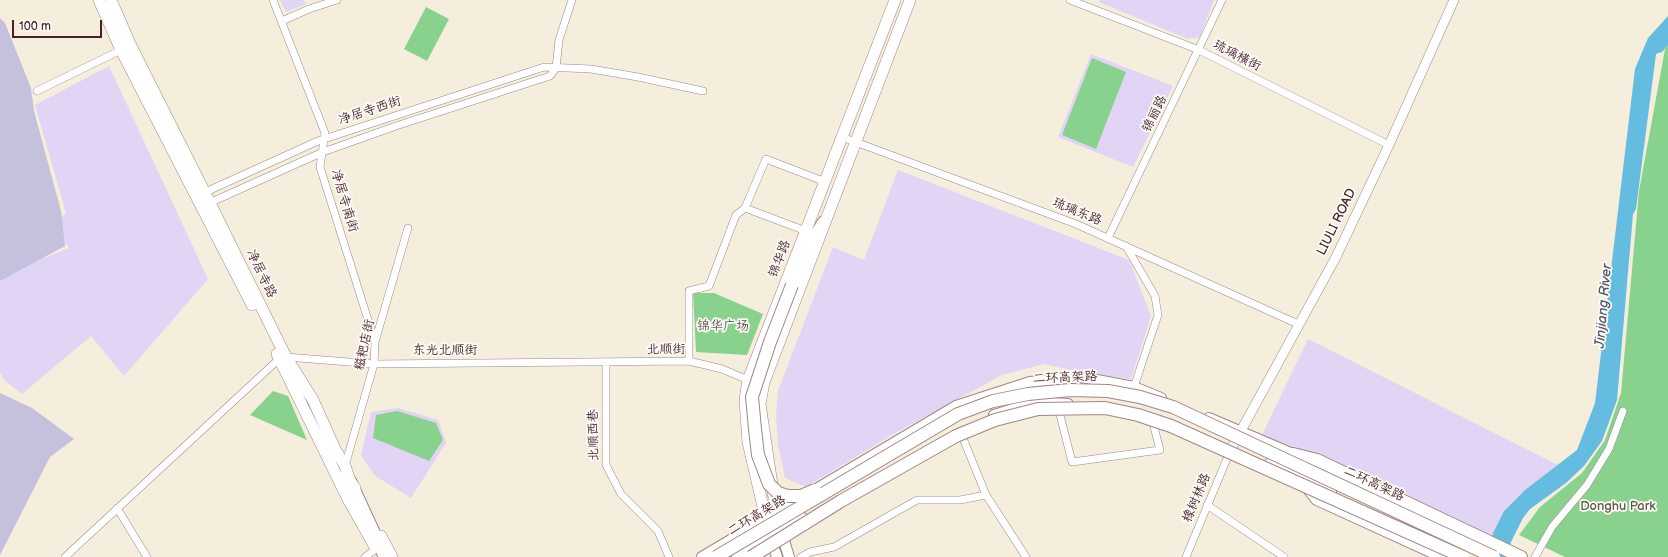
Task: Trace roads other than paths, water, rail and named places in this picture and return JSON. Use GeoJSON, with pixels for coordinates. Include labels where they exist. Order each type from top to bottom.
{"type":"FeatureCollection","features":[{"type":"Feature","properties":{"kind":"highway"},"geometry":{"type":"LineString","coordinates":[[824,222],[807,248],[792,284],[770,342],[752,397],[758,455],[769,484],[778,493],[801,496],[817,490],[886,450],[912,440]]}},
{"type":"Feature","properties":{"kind":"highway","name":"二环高架路"},"geometry":{"type":"LineString","coordinates":[[716,557],[958,414],[993,401],[1028,394],[1070,390],[1108,391],[1140,397],[1173,407],[1494,557]]}},
{"type":"Feature","properties":{"kind":"highway"},"geometry":{"type":"LineString","coordinates":[[750,557],[861,490],[956,436],[982,425],[995,420],[1038,409],[1105,408],[1138,415],[1171,426],[1464,557]]}},
{"type":"Feature","properties":{"kind":"highway"},"geometry":{"type":"LineString","coordinates":[[1293,454],[1317,460],[1518,557]]}},
{"type":"Feature","properties":{"kind":"highway"},"geometry":{"type":"LineString","coordinates":[[1298,475],[1317,498],[1444,557]]}},
{"type":"Feature","properties":{"kind":"highway"},"geometry":{"type":"LineString","coordinates":[[350,481],[380,554]]}},
{"type":"Feature","properties":{"kind":"main road","name":"净居寺路"},"geometry":{"type":"LineString","coordinates":[[99,0],[121,50],[204,199]]}},
{"type":"Feature","properties":{"kind":"main road","name":"净居寺路"},"geometry":{"type":"LineString","coordinates":[[111,0],[130,44],[282,358],[348,499],[380,554]]}},
{"type":"Feature","properties":{"kind":"main road","name":"锦华路"},"geometry":{"type":"LineString","coordinates":[[770,537],[748,442],[745,400],[748,380],[895,0]]}},
{"type":"Feature","properties":{"kind":"main road"},"geometry":{"type":"LineString","coordinates":[[789,557],[781,531],[771,483],[760,404],[764,382],[910,0]]}},
{"type":"Feature","properties":{"kind":"main road","name":"净居寺路"},"geometry":{"type":"LineString","coordinates":[[282,358],[313,400],[335,449],[345,466],[350,481],[359,493],[392,557]]}},
{"type":"Feature","properties":{"kind":"main road"},"geometry":{"type":"LineString","coordinates":[[702,557],[956,406],[1030,382],[1081,377],[1134,387],[1293,454],[1306,465],[1518,557]]}},
{"type":"Feature","properties":{"kind":"main road"},"geometry":{"type":"LineString","coordinates":[[737,557],[959,429],[1035,402],[1116,406],[1152,415],[1231,449],[1298,475],[1439,545],[1457,557]]}},
{"type":"Feature","properties":{"kind":"main road"},"geometry":{"type":"LineString","coordinates":[[770,537],[777,557]]}},
{"type":"Feature","properties":{"kind":"street","name":"净居寺南街"},"geometry":{"type":"LineString","coordinates":[[273,0],[325,133],[320,167],[376,342]]}},
{"type":"Feature","properties":{"kind":"street"},"geometry":{"type":"LineString","coordinates":[[282,21],[308,8],[337,0]]}},
{"type":"Feature","properties":{"kind":"street"},"geometry":{"type":"LineString","coordinates":[[556,68],[559,40],[572,0]]}},
{"type":"Feature","properties":{"kind":"street","name":"琉璃横街"},"geometry":{"type":"LineString","coordinates":[[1070,0],[1199,50],[1389,145]]}},
{"type":"Feature","properties":{"kind":"street","name":"锦丽路"},"geometry":{"type":"LineString","coordinates":[[1108,238],[1222,0]]}},
{"type":"Feature","properties":{"kind":"street","name":"LIULI ROAD"},"geometry":{"type":"LineString","coordinates":[[1231,449],[1336,257],[1389,145],[1454,0]]}},
{"type":"Feature","properties":{"kind":"street"},"geometry":{"type":"LineString","coordinates":[[37,91],[121,50]]}},
{"type":"Feature","properties":{"kind":"street","name":"净居寺西街"},"geometry":{"type":"LineString","coordinates":[[204,199],[325,139],[544,67],[566,67],[606,72],[703,92]]}},
{"type":"Feature","properties":{"kind":"street","name":"净居寺西街"},"geometry":{"type":"LineString","coordinates":[[204,199],[323,152],[396,126],[550,76],[556,68]]}},
{"type":"Feature","properties":{"kind":"street","name":"琉璃东路"},"geometry":{"type":"LineString","coordinates":[[842,137],[1076,224],[1126,245],[1298,324]]}},
{"type":"Feature","properties":{"kind":"street"},"geometry":{"type":"LineString","coordinates":[[689,361],[689,291],[709,286],[736,215],[745,208],[766,159],[823,181]]}},
{"type":"Feature","properties":{"kind":"street"},"geometry":{"type":"LineString","coordinates":[[745,208],[806,231]]}},
{"type":"Feature","properties":{"kind":"street","name":"糍粑店街"},"geometry":{"type":"LineString","coordinates":[[345,466],[374,364],[376,342],[408,228]]}},
{"type":"Feature","properties":{"kind":"street"},"geometry":{"type":"LineString","coordinates":[[1126,245],[1155,296],[1158,315],[1134,387]]}},
{"type":"Feature","properties":{"kind":"street"},"geometry":{"type":"LineString","coordinates":[[65,557],[282,358]]}},
{"type":"Feature","properties":{"kind":"street","name":"东光北顺街"},"geometry":{"type":"LineString","coordinates":[[282,358],[374,364],[606,363]]}},
{"type":"Feature","properties":{"kind":"street","name":"北顺街"},"geometry":{"type":"LineString","coordinates":[[606,363],[689,361],[722,369],[748,380]]}},
{"type":"Feature","properties":{"kind":"street","name":"北顺西巷"},"geometry":{"type":"LineString","coordinates":[[606,363],[606,465],[621,494],[658,531],[669,557]]}},
{"type":"Feature","properties":{"kind":"street"},"geometry":{"type":"LineString","coordinates":[[1057,403],[1072,462],[1160,450],[1152,415]]}},
{"type":"Feature","properties":{"kind":"street"},"geometry":{"type":"LineString","coordinates":[[1535,557],[1552,527],[1587,485],[1609,449],[1623,410]]}},
{"type":"Feature","properties":{"kind":"street"},"geometry":{"type":"LineString","coordinates":[[959,429],[986,495],[1026,557]]}},
{"type":"Feature","properties":{"kind":"street","name":"橡树林路"},"geometry":{"type":"LineString","coordinates":[[1186,557],[1231,449]]}},
{"type":"Feature","properties":{"kind":"street"},"geometry":{"type":"LineString","coordinates":[[801,557],[810,552],[834,547],[917,500],[960,500],[986,495]]}},
{"type":"Feature","properties":{"kind":"street"},"geometry":{"type":"LineString","coordinates":[[1207,505],[1284,557]]}},
{"type":"Feature","properties":{"kind":"street"},"geometry":{"type":"LineString","coordinates":[[117,508],[147,557]]}},
{"type":"Feature","properties":{"kind":"street"},"geometry":{"type":"LineString","coordinates":[[365,557],[380,554]]}},
{"type":"Feature","properties":{"kind":"water"},"geometry":{"type":"Polygon","coordinates":[[[1668,16],[1668,45],[1662,52],[1656,54],[1636,209],[1633,214],[1617,400],[1602,441],[1584,466],[1566,483],[1530,509],[1523,518],[1511,542],[1507,557],[1486,557],[1493,533],[1504,511],[1525,490],[1577,450],[1595,403],[1635,69],[1648,38],[1668,16]]]}},
{"type":"Feature","properties":{"kind":"water label","name":"Jinjiang River"},"geometry":{"type":"Point","coordinates":[1604,306]}},
{"type":"Feature","properties":{"kind":"park label","name":"锦华广场"},"geometry":{"type":"Point","coordinates":[723,327]}},
{"type":"Feature","properties":{"kind":"park label","name":"Donghu Park"},"geometry":{"type":"Point","coordinates":[1618,507]}}]}
